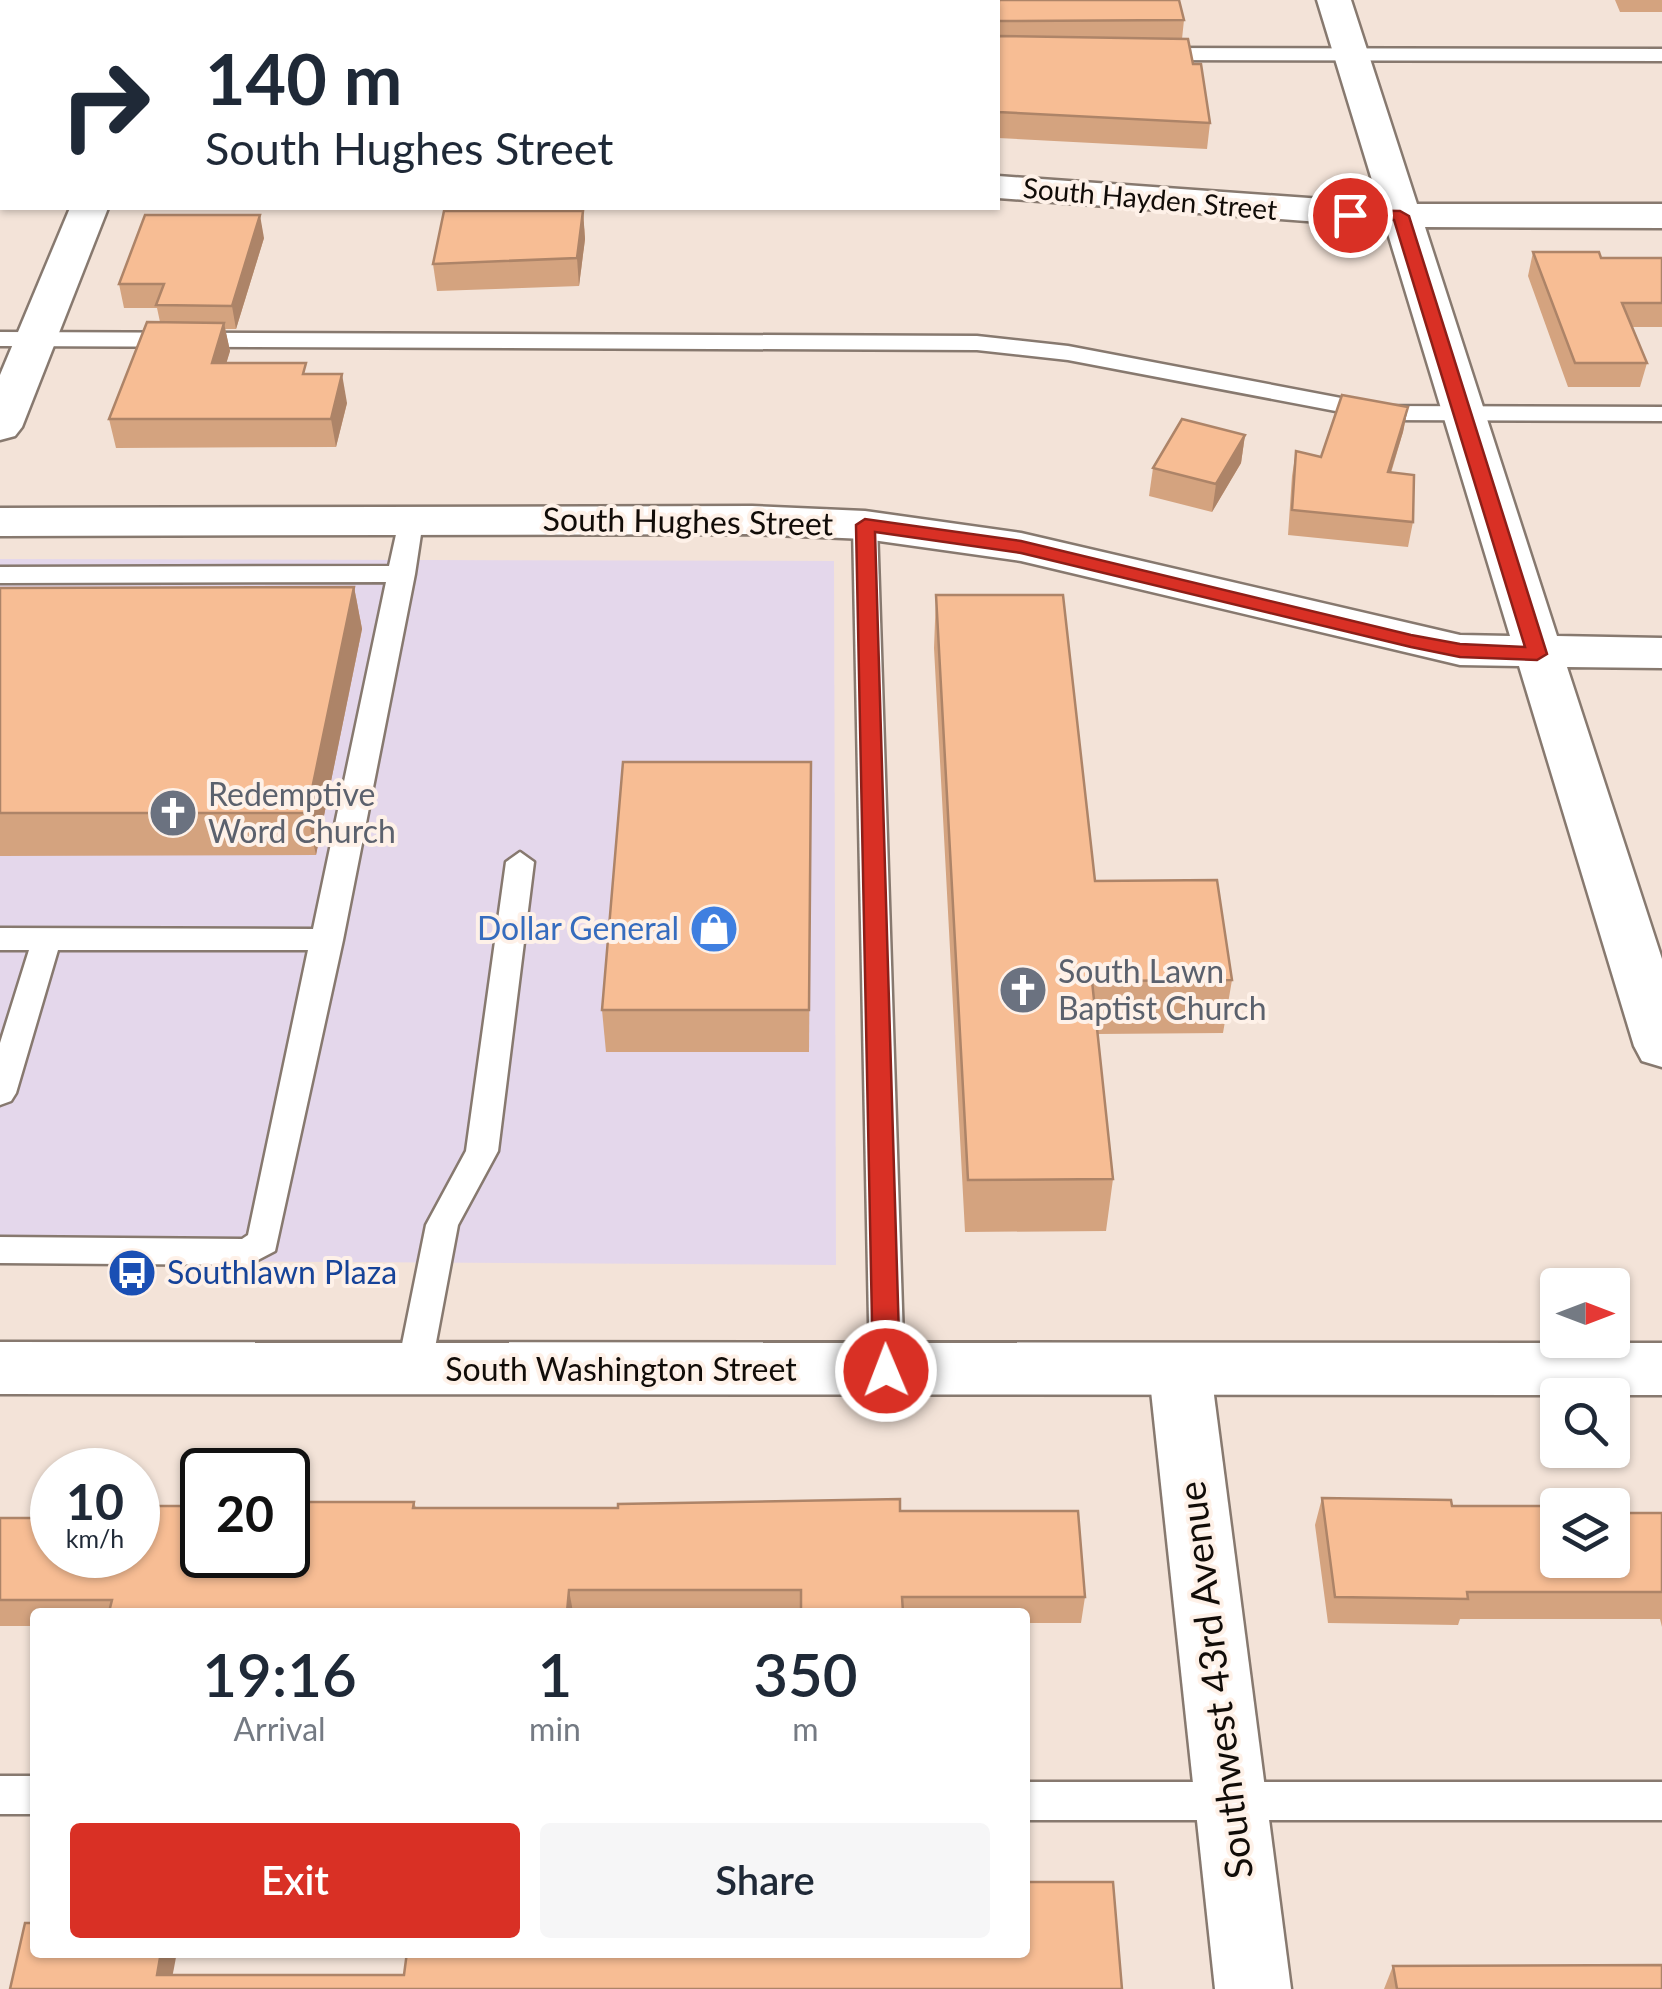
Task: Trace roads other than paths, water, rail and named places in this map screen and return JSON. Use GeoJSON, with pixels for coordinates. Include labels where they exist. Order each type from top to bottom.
{"type":"FeatureCollection","features":[{"type":"Feature","properties":{"kind":"street"},"geometry":{"type":"LineString","coordinates":[[1334,0],[1537,654],[1647,954],[1662,1046]]}},
{"type":"Feature","properties":{"kind":"street","name":"South Hayden Street"},"geometry":{"type":"LineString","coordinates":[[1000,186],[1306,213],[1662,216]]}},
{"type":"Feature","properties":{"kind":"street"},"geometry":{"type":"LineString","coordinates":[[0,427],[18,339],[88,210]]}},
{"type":"Feature","properties":{"kind":"street","name":"South Hughes Street"},"geometry":{"type":"LineString","coordinates":[[0,522],[752,520],[865,525],[1021,547],[1460,650],[1662,654]]}},
{"type":"Feature","properties":{"kind":"street","name":"South Washington Street"},"geometry":{"type":"LineString","coordinates":[[0,1368],[1180,1372],[1662,1369]]}},
{"type":"Feature","properties":{"kind":"street","name":"Southwest 43rd Avenue"},"geometry":{"type":"LineString","coordinates":[[1180,1372],[1253,1989]]}},
{"type":"Feature","properties":{"kind":"lane"},"geometry":{"type":"LineString","coordinates":[[1135,54],[1662,55]]}},
{"type":"Feature","properties":{"kind":"lane"},"geometry":{"type":"LineString","coordinates":[[18,339],[977,344],[1068,353],[1384,413],[1662,414]]}},
{"type":"Feature","properties":{"kind":"lane"},"geometry":{"type":"LineString","coordinates":[[0,1250],[248,1252],[263,1242],[411,521]]}},
{"type":"Feature","properties":{"kind":"lane"},"geometry":{"type":"LineString","coordinates":[[865,525],[886,1371]]}},
{"type":"Feature","properties":{"kind":"lane"},"geometry":{"type":"LineString","coordinates":[[0,575],[402,574]]}},
{"type":"Feature","properties":{"kind":"lane"},"geometry":{"type":"LineString","coordinates":[[414,1369],[442,1224],[482,1151],[520,862]]}},
{"type":"Feature","properties":{"kind":"lane"},"geometry":{"type":"LineString","coordinates":[[0,939],[328,940]]}},
{"type":"Feature","properties":{"kind":"lane"},"geometry":{"type":"LineString","coordinates":[[0,1093],[47,939]]}},
{"type":"Feature","properties":{"kind":"lane"},"geometry":{"type":"LineString","coordinates":[[0,1795],[30,1795]]}},
{"type":"Feature","properties":{"kind":"lane"},"geometry":{"type":"LineString","coordinates":[[1030,1801],[1662,1801]]}},
{"type":"Feature","properties":{"kind":"place","name":"Redemptive Word Church"},"geometry":{"type":"Point","coordinates":[173,813]}},
{"type":"Feature","properties":{"kind":"place","name":"Dollar General"},"geometry":{"type":"Point","coordinates":[714,929]}},
{"type":"Feature","properties":{"kind":"place","name":"South Lawn Baptist Church"},"geometry":{"type":"Point","coordinates":[1023,990]}},
{"type":"Feature","properties":{"kind":"place","name":"Southlawn Plaza"},"geometry":{"type":"Point","coordinates":[132,1273]}}]}
